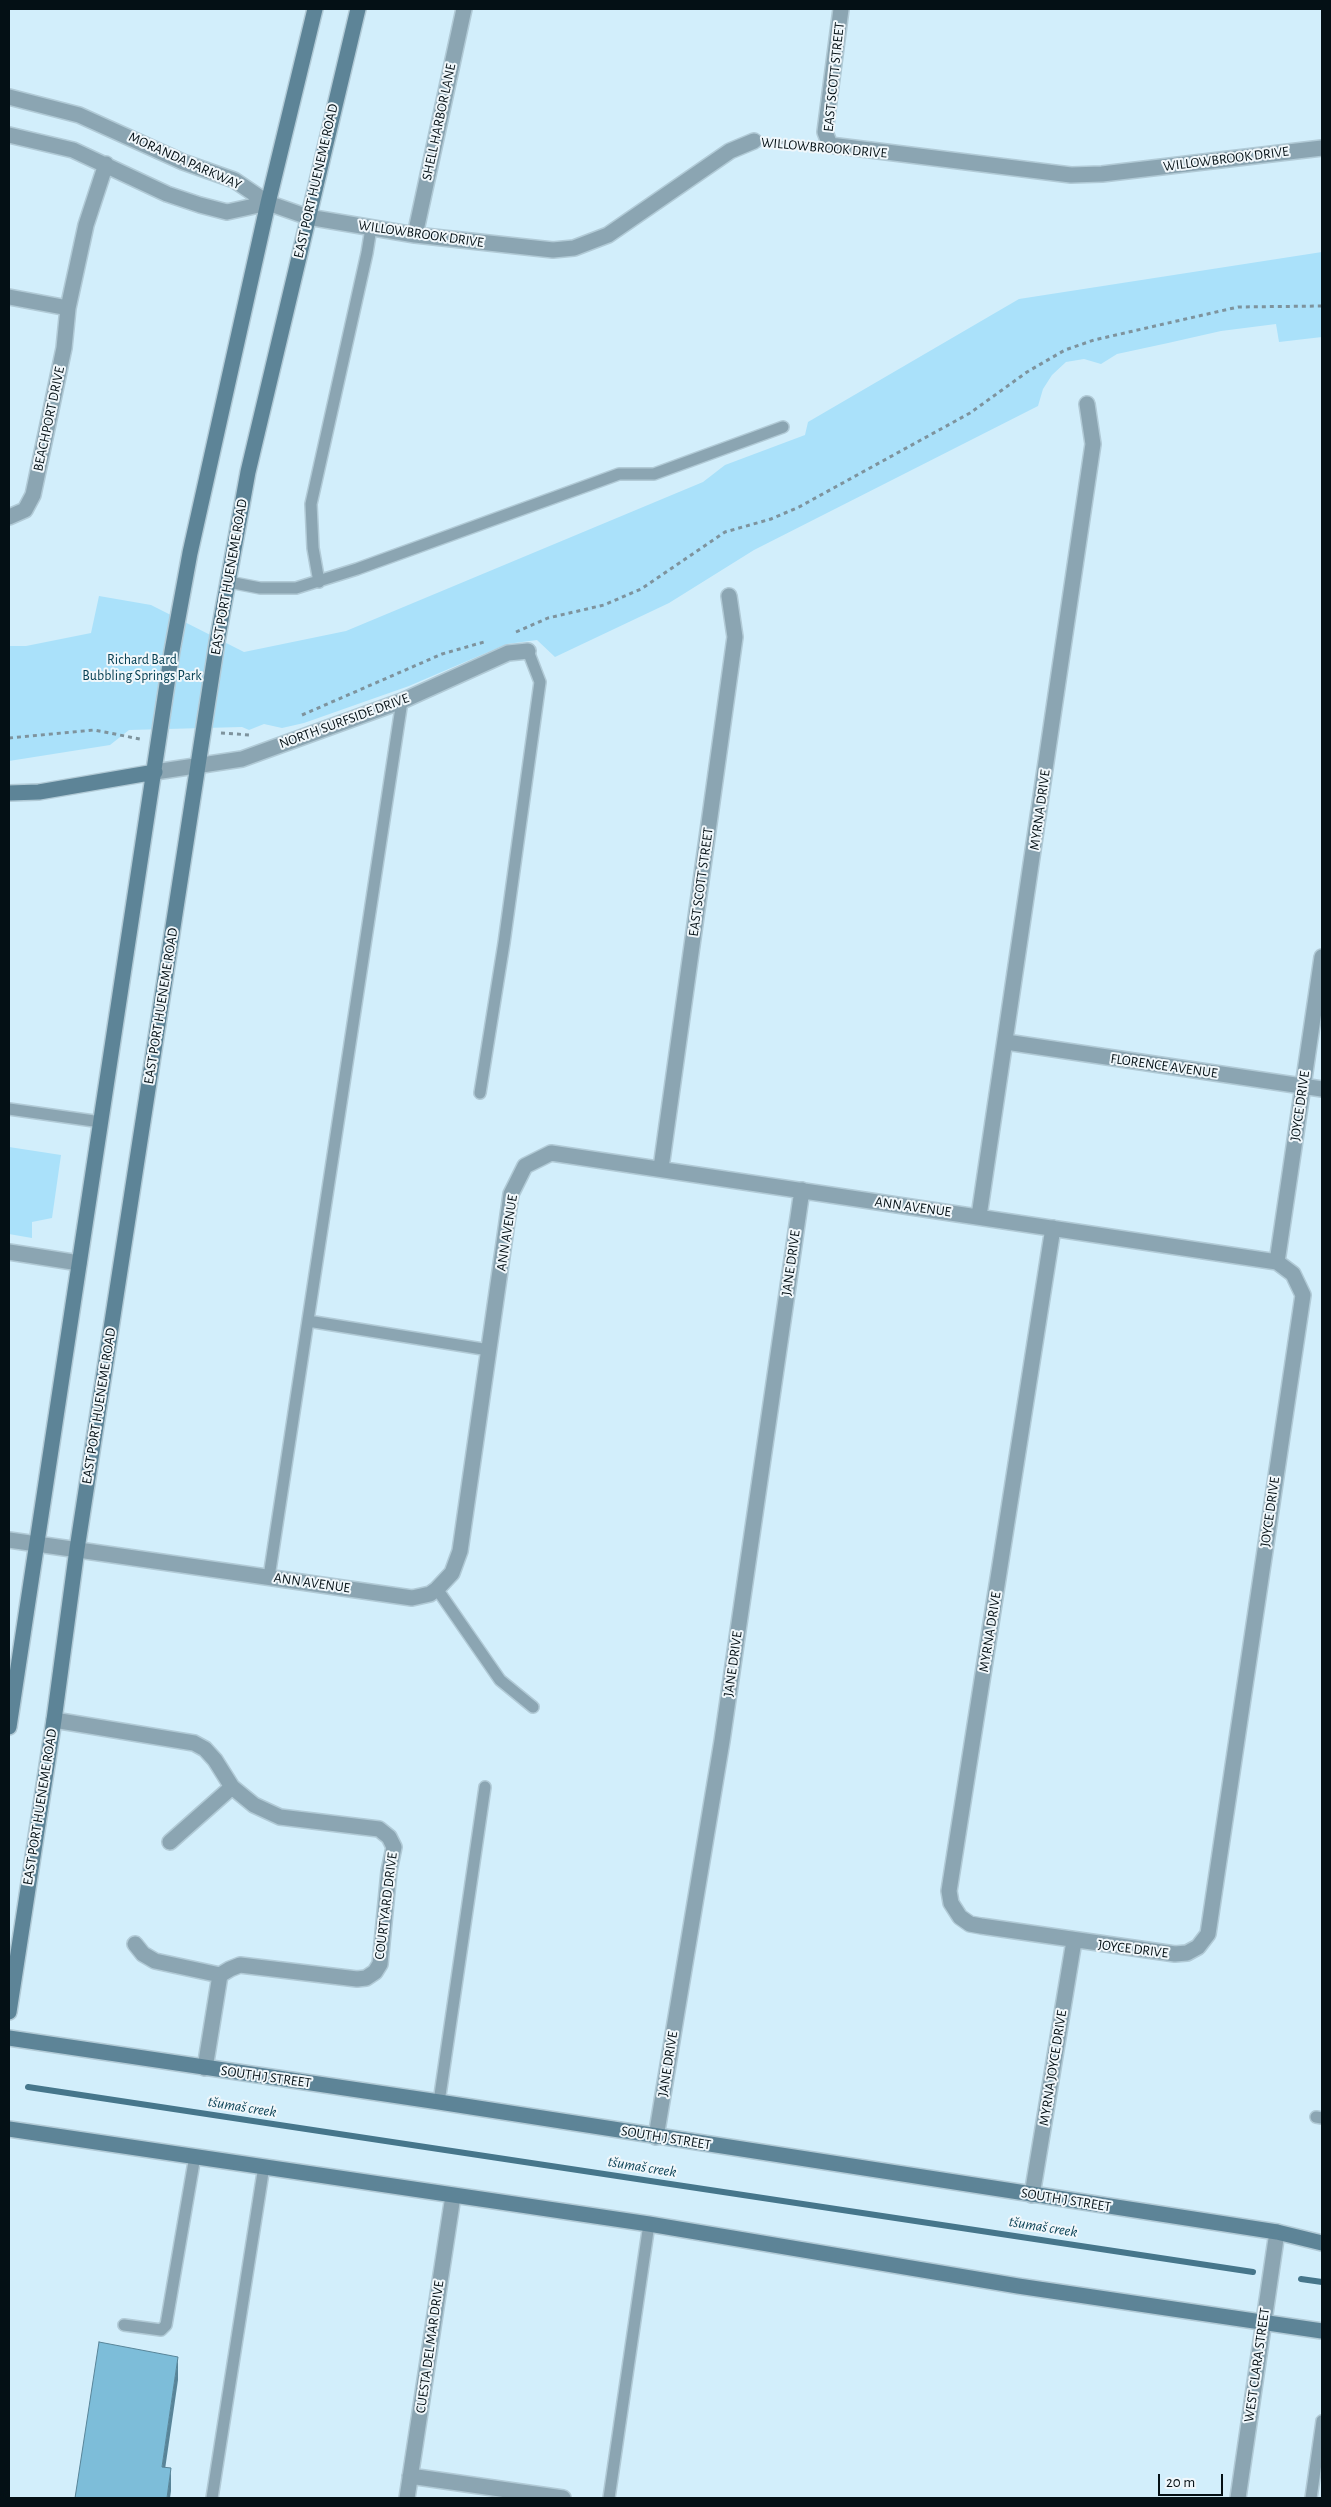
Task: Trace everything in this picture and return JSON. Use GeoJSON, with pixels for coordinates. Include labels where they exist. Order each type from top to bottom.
{"type":"FeatureCollection","features":[{"type":"Feature","properties":{"kind":"main road"},"geometry":{"type":"LineString","coordinates":[[9,1727],[172,651],[190,553],[268,203],[315,9]]}},
{"type":"Feature","properties":{"kind":"main road","name":"EAST PORT HUENEME ROAD"},"geometry":{"type":"LineString","coordinates":[[9,2012],[54,1720],[77,1549],[196,767],[248,472],[358,9]]}},
{"type":"Feature","properties":{"kind":"main road"},"geometry":{"type":"LineString","coordinates":[[9,794],[39,792],[155,772]]}},
{"type":"Feature","properties":{"kind":"main road","name":"SOUTH J STREET"},"geometry":{"type":"LineString","coordinates":[[9,2038],[439,2102],[1277,2232],[1322,2244]]}},
{"type":"Feature","properties":{"kind":"main road"},"geometry":{"type":"LineString","coordinates":[[9,2129],[649,2224],[1018,2286],[1322,2331]]}},
{"type":"Feature","properties":{"kind":"street","name":"SHELL HARBOR LANE"},"geometry":{"type":"LineString","coordinates":[[415,235],[464,9]]}},
{"type":"Feature","properties":{"kind":"street","name":"EAST SCOTT STREET"},"geometry":{"type":"LineString","coordinates":[[830,145],[825,132],[841,9]]}},
{"type":"Feature","properties":{"kind":"street","name":"MORANDA PARKWAY"},"geometry":{"type":"LineString","coordinates":[[9,97],[79,115],[183,162],[234,180],[268,203]]}},
{"type":"Feature","properties":{"kind":"street","name":"MORANDA PARKWAY"},"geometry":{"type":"LineString","coordinates":[[9,135],[73,150],[167,194],[209,208],[227,212],[268,203]]}},
{"type":"Feature","properties":{"kind":"street","name":"WILLOWBROOK DRIVE"},"geometry":{"type":"LineString","coordinates":[[268,203],[308,217],[415,235],[553,250],[574,248],[608,235],[730,151],[754,141]]}},
{"type":"Feature","properties":{"kind":"street","name":"WILLOWBROOK DRIVE"},"geometry":{"type":"LineString","coordinates":[[830,145],[1024,171],[1071,175],[1102,174],[1322,148]]}},
{"type":"Feature","properties":{"kind":"street","name":"BEACHPORT DRIVE"},"geometry":{"type":"LineString","coordinates":[[9,517],[25,510],[33,495],[64,348],[68,308],[86,225],[106,164]]}},
{"type":"Feature","properties":{"kind":"street"},"geometry":{"type":"LineString","coordinates":[[9,297],[68,308]]}},
{"type":"Feature","properties":{"kind":"street","name":"MYRNA DRIVE"},"geometry":{"type":"LineString","coordinates":[[979,1216],[1093,444],[1087,404]]}},
{"type":"Feature","properties":{"kind":"street","name":"EAST SCOTT STREET"},"geometry":{"type":"LineString","coordinates":[[661,1168],[735,637],[729,596]]}},
{"type":"Feature","properties":{"kind":"street","name":"NORTH SURFSIDE DRIVE"},"geometry":{"type":"LineString","coordinates":[[155,772],[242,759],[402,701],[508,653],[528,651]]}},
{"type":"Feature","properties":{"kind":"street","name":"JOYCE DRIVE"},"geometry":{"type":"LineString","coordinates":[[1074,1941],[1175,1954],[1187,1953],[1198,1947],[1208,1934],[1302,1296],[1294,1274],[1277,1262],[1322,957]]}},
{"type":"Feature","properties":{"kind":"street","name":"FLORENCE AVENUE"},"geometry":{"type":"LineString","coordinates":[[1006,1042],[1322,1089]]}},
{"type":"Feature","properties":{"kind":"street","name":"ANN AVENUE"},"geometry":{"type":"LineString","coordinates":[[9,1540],[412,1598],[430,1594],[452,1573],[460,1551],[511,1194],[525,1166],[551,1153],[1277,1262]]}},
{"type":"Feature","properties":{"kind":"street","name":"JANE DRIVE"},"geometry":{"type":"LineString","coordinates":[[656,2137],[722,1741],[802,1190]]}},
{"type":"Feature","properties":{"kind":"street","name":"MYRNA DRIVE"},"geometry":{"type":"LineString","coordinates":[[1053,1228],[949,1892],[952,1904],[960,1917],[970,1924],[1074,1941]]}},
{"type":"Feature","properties":{"kind":"street"},"geometry":{"type":"LineString","coordinates":[[9,1252],[79,1263]]}},
{"type":"Feature","properties":{"kind":"street","name":"COURTYARD DRIVE"},"geometry":{"type":"LineString","coordinates":[[54,1720],[194,1743],[205,1749],[215,1760],[232,1787],[254,1805],[280,1817],[379,1829],[389,1837],[394,1847],[394,1857],[389,1871],[380,1964],[375,1972],[366,1978],[357,1979],[240,1965],[220,1975]]}},
{"type":"Feature","properties":{"kind":"street"},"geometry":{"type":"LineString","coordinates":[[170,1842],[232,1787]]}},
{"type":"Feature","properties":{"kind":"street","name":"MYRNA JOYCE DRIVE"},"geometry":{"type":"LineString","coordinates":[[1032,2195],[1074,1941]]}},
{"type":"Feature","properties":{"kind":"street"},"geometry":{"type":"LineString","coordinates":[[135,1944],[143,1954],[155,1961],[220,1975],[205,2068]]}},
{"type":"Feature","properties":{"kind":"street","name":"CUESTA DEL MAR DRIVE"},"geometry":{"type":"LineString","coordinates":[[407,2498],[453,2196]]}},
{"type":"Feature","properties":{"kind":"street","name":"WEST CLARA STREET"},"geometry":{"type":"LineString","coordinates":[[1238,2498],[1277,2232]]}},
{"type":"Feature","properties":{"kind":"street"},"geometry":{"type":"LineString","coordinates":[[410,2476],[563,2498]]}},
{"type":"Feature","properties":{"kind":"lane"},"geometry":{"type":"LineString","coordinates":[[319,582],[314,548],[311,504],[368,253],[371,228]]}},
{"type":"Feature","properties":{"kind":"lane"},"geometry":{"type":"LineString","coordinates":[[229,582],[260,588],[296,588],[319,582],[618,474],[654,474],[783,428]]}},
{"type":"Feature","properties":{"kind":"lane"},"geometry":{"type":"LineString","coordinates":[[480,1093],[504,944],[540,682],[528,651]]}},
{"type":"Feature","properties":{"kind":"lane"},"geometry":{"type":"LineString","coordinates":[[269,1577],[402,701]]}},
{"type":"Feature","properties":{"kind":"lane"},"geometry":{"type":"LineString","coordinates":[[9,1109],[101,1122]]}},
{"type":"Feature","properties":{"kind":"lane"},"geometry":{"type":"LineString","coordinates":[[308,1321],[489,1350]]}},
{"type":"Feature","properties":{"kind":"lane"},"geometry":{"type":"LineString","coordinates":[[437,1589],[500,1680],[533,1707]]}},
{"type":"Feature","properties":{"kind":"lane"},"geometry":{"type":"LineString","coordinates":[[439,2102],[486,1787]]}},
{"type":"Feature","properties":{"kind":"lane"},"geometry":{"type":"LineString","coordinates":[[124,2325],[161,2330],[166,2325],[195,2156]]}},
{"type":"Feature","properties":{"kind":"lane"},"geometry":{"type":"LineString","coordinates":[[212,2498],[264,2166]]}},
{"type":"Feature","properties":{"kind":"lane"},"geometry":{"type":"LineString","coordinates":[[609,2498],[649,2224]]}},
{"type":"Feature","properties":{"kind":"lane"},"geometry":{"type":"LineString","coordinates":[[1311,2498],[1322,2422]]}},
{"type":"Feature","properties":{"kind":"path","name":"WILLOWBROOK DRIVE"},"geometry":{"type":"LineString","coordinates":[[754,141],[830,145]]}},
{"type":"Feature","properties":{"kind":"path"},"geometry":{"type":"LineString","coordinates":[[514,633],[548,618],[604,605],[641,589],[725,532],[771,519],[799,507],[970,413],[1027,372],[1066,350],[1094,340],[1238,307],[1322,306]]}},
{"type":"Feature","properties":{"kind":"path"},"geometry":{"type":"LineString","coordinates":[[296,718],[442,654],[487,641]]}},
{"type":"Feature","properties":{"kind":"path"},"geometry":{"type":"LineString","coordinates":[[9,738],[94,730],[132,739]]}},
{"type":"Feature","properties":{"kind":"path"},"geometry":{"type":"LineString","coordinates":[[233,732],[249,735],[255,734]]}},
{"type":"Feature","properties":{"kind":"green space","name":"Richard Bard Bubbling Springs Park"},"geometry":{"type":"Polygon","coordinates":[[[1322,252],[1322,337],[1279,342],[1276,324],[1221,331],[1117,354],[1101,364],[1084,359],[1066,362],[1052,375],[1043,389],[1038,406],[754,550],[669,603],[555,657],[537,640],[507,644],[409,686],[304,723],[282,728],[264,724],[249,730],[242,727],[129,730],[110,745],[9,761],[9,646],[26,646],[91,633],[99,596],[151,605],[244,652],[346,631],[703,482],[725,465],[805,435],[808,422],[1019,299],[1322,252]]]}},
{"type":"Feature","properties":{"kind":"green space"},"geometry":{"type":"Polygon","coordinates":[[[9,1147],[61,1155],[52,1218],[32,1222],[32,1238],[9,1234],[9,1147]]]}},
{"type":"Feature","properties":{"kind":"building"},"geometry":{"type":"Polygon","coordinates":[[[99,2342],[178,2357],[162,2467],[171,2468],[167,2498],[75,2498],[99,2342]]]}},
{"type":"Feature","properties":{"kind":"waterway","name":"tšumaš creek"},"geometry":{"type":"LineString","coordinates":[[28,2087],[1253,2272]]}},
{"type":"Feature","properties":{"kind":"waterway","name":"tšumaš creek"},"geometry":{"type":"LineString","coordinates":[[1301,2279],[1322,2282]]}}]}
